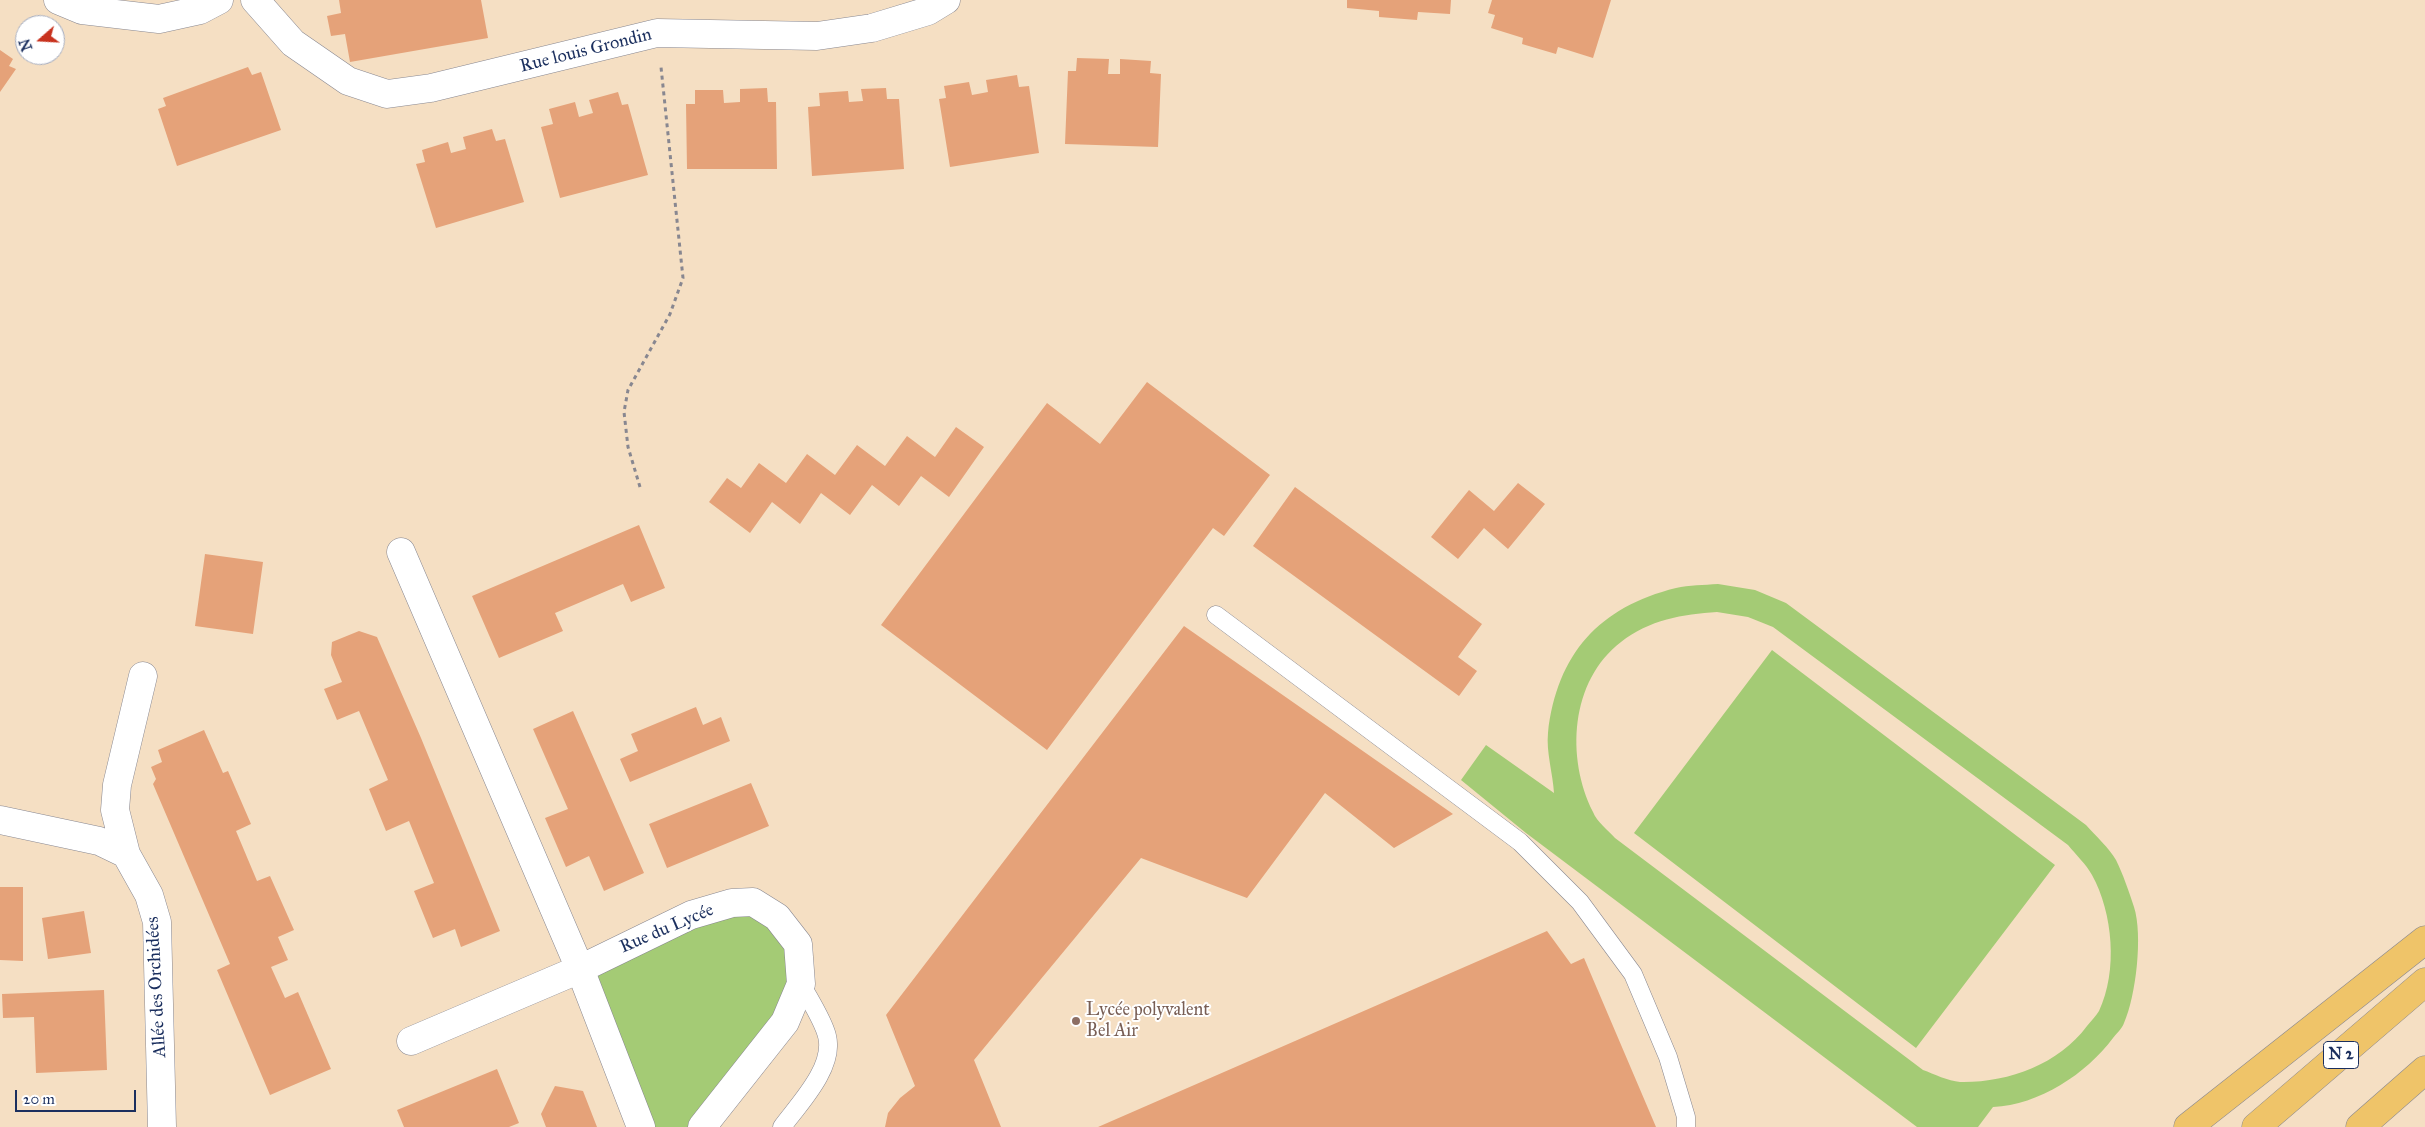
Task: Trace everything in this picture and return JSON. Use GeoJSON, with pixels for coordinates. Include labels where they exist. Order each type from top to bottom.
{"type":"FeatureCollection","features":[{"type":"Feature","properties":{"kind":"highway"},"geometry":{"type":"LineString","coordinates":[[2188,1127],[2425,940]]}},
{"type":"Feature","properties":{"kind":"highway","name":"N 2"},"geometry":{"type":"LineString","coordinates":[[2256,1127],[2425,982]]}},
{"type":"Feature","properties":{"kind":"highway"},"geometry":{"type":"LineString","coordinates":[[2360,1127],[2425,1070]]}},
{"type":"Feature","properties":{"kind":"street"},"geometry":{"type":"LineString","coordinates":[[58,0],[82,10],[159,19],[200,10],[219,0]]}},
{"type":"Feature","properties":{"kind":"street","name":"Rue louis Grondin"},"geometry":{"type":"LineString","coordinates":[[255,0],[293,43],[348,81],[387,94],[431,88],[657,33],[817,36],[872,28],[928,11],[946,0]]}},
{"type":"Feature","properties":{"kind":"street"},"geometry":{"type":"LineString","coordinates":[[401,552],[580,969],[641,1127]]}},
{"type":"Feature","properties":{"kind":"street","name":"Allée des Orchidées"},"geometry":{"type":"LineString","coordinates":[[144,676],[117,785],[115,810],[126,854],[149,895],[156,922],[162,1127]]}},
{"type":"Feature","properties":{"kind":"street"},"geometry":{"type":"LineString","coordinates":[[0,820],[99,841],[126,854]]}},
{"type":"Feature","properties":{"kind":"street","name":"Rue du Lycée"},"geometry":{"type":"LineString","coordinates":[[412,1041],[580,969],[691,915],[732,903],[753,902],[777,917],[798,944],[802,984],[785,1022],[702,1127]]}},
{"type":"Feature","properties":{"kind":"lane"},"geometry":{"type":"LineString","coordinates":[[1216,615],[1520,842],[1580,902],[1633,974],[1668,1057],[1686,1117],[1686,1127]]}},
{"type":"Feature","properties":{"kind":"lane"},"geometry":{"type":"LineString","coordinates":[[782,1127],[820,1076],[828,1051],[827,1036],[802,984]]}},
{"type":"Feature","properties":{"kind":"path"},"geometry":{"type":"LineString","coordinates":[[640,487],[628,447],[624,412],[628,390],[670,314],[682,278],[657,33]]}},
{"type":"Feature","properties":{"kind":"green space"},"geometry":{"type":"Polygon","coordinates":[[[1718,584],[1755,590],[1786,603],[2086,825],[2113,856],[2119,865],[2126,883],[2137,919],[2138,949],[2135,982],[2122,1027],[2102,1051],[2075,1075],[2044,1094],[2010,1105],[1993,1107],[1978,1127],[1917,1127],[1526,833],[1461,780],[1486,745],[1554,793],[1548,740],[1553,705],[1561,680],[1572,657],[1586,638],[1604,621],[1649,596],[1681,587],[1718,584]],[[1717,612],[1692,614],[1655,623],[1632,634],[1604,658],[1591,677],[1578,721],[1577,745],[1579,768],[1584,791],[1597,819],[1615,838],[1923,1070],[1960,1082],[1996,1079],[2030,1069],[2062,1051],[2075,1040],[2098,1013],[2109,978],[2111,942],[2105,907],[2099,890],[2087,867],[2068,845],[1773,627],[1748,617],[1717,612]]]}},
{"type":"Feature","properties":{"kind":"green space"},"geometry":{"type":"Polygon","coordinates":[[[1772,650],[2055,865],[1916,1048],[1634,833],[1772,650]]]}},
{"type":"Feature","properties":{"kind":"green space"},"geometry":{"type":"Polygon","coordinates":[[[732,903],[777,917],[801,984],[702,1127],[641,1127],[580,969],[732,903]]]}},
{"type":"Feature","properties":{"kind":"building"},"geometry":{"type":"Polygon","coordinates":[[[339,0],[481,0],[488,38],[350,62],[345,34],[331,36],[327,16],[341,13],[339,0]]]}},
{"type":"Feature","properties":{"kind":"building"},"geometry":{"type":"Polygon","coordinates":[[[1347,0],[1451,0],[1450,14],[1418,12],[1417,20],[1379,17],[1379,11],[1347,8],[1347,0]]]}},
{"type":"Feature","properties":{"kind":"building"},"geometry":{"type":"Polygon","coordinates":[[[1492,0],[1611,0],[1593,58],[1558,47],[1556,54],[1522,44],[1523,38],[1491,28],[1495,15],[1488,13],[1492,0]]]}},
{"type":"Feature","properties":{"kind":"building"},"geometry":{"type":"Polygon","coordinates":[[[0,50],[13,59],[9,66],[16,69],[0,92],[0,50]]]}},
{"type":"Feature","properties":{"kind":"building"},"geometry":{"type":"Polygon","coordinates":[[[1077,58],[1109,59],[1108,74],[1120,74],[1120,59],[1151,61],[1150,73],[1161,74],[1158,147],[1065,144],[1068,71],[1076,71],[1077,58]]]}},
{"type":"Feature","properties":{"kind":"building"},"geometry":{"type":"Polygon","coordinates":[[[248,67],[252,75],[261,72],[281,130],[177,166],[158,109],[166,106],[163,98],[248,67]]]}},
{"type":"Feature","properties":{"kind":"building"},"geometry":{"type":"Polygon","coordinates":[[[1017,75],[1019,87],[1029,86],[1039,153],[950,167],[939,99],[946,98],[944,86],[969,82],[972,95],[988,92],[986,80],[1017,75]]]}},
{"type":"Feature","properties":{"kind":"building"},"geometry":{"type":"Polygon","coordinates":[[[767,88],[768,102],[776,102],[777,169],[687,169],[686,104],[695,104],[695,90],[723,90],[724,103],[740,102],[740,89],[767,88]]]}},
{"type":"Feature","properties":{"kind":"building"},"geometry":{"type":"Polygon","coordinates":[[[886,88],[887,99],[899,99],[904,169],[812,176],[808,107],[820,106],[819,93],[848,91],[849,102],[863,101],[861,89],[886,88]]]}},
{"type":"Feature","properties":{"kind":"building"},"geometry":{"type":"Polygon","coordinates":[[[618,92],[622,105],[628,104],[648,175],[560,198],[541,127],[553,124],[549,109],[575,102],[579,117],[593,113],[589,100],[618,92]]]}},
{"type":"Feature","properties":{"kind":"building"},"geometry":{"type":"Polygon","coordinates":[[[492,129],[496,141],[505,139],[524,202],[436,228],[416,164],[425,162],[422,150],[448,142],[451,153],[466,149],[463,137],[492,129]]]}},
{"type":"Feature","properties":{"kind":"building"},"geometry":{"type":"Polygon","coordinates":[[[1147,382],[1270,475],[1224,536],[1213,528],[1047,750],[881,625],[1047,403],[1100,444],[1147,382]]]}},
{"type":"Feature","properties":{"kind":"building"},"geometry":{"type":"Polygon","coordinates":[[[956,427],[984,447],[949,497],[921,476],[899,506],[872,485],[850,515],[821,493],[800,524],[772,502],[750,533],[709,502],[727,478],[741,488],[759,463],[786,483],[807,454],[835,475],[857,445],[885,466],[907,436],[935,457],[956,427]]]}},
{"type":"Feature","properties":{"kind":"building"},"geometry":{"type":"Polygon","coordinates":[[[1518,483],[1545,504],[1508,549],[1484,528],[1458,559],[1431,537],[1469,490],[1494,511],[1518,483]]]}},
{"type":"Feature","properties":{"kind":"building"},"geometry":{"type":"Polygon","coordinates":[[[1295,487],[1482,624],[1458,657],[1477,671],[1459,696],[1253,546],[1295,487]]]}},
{"type":"Feature","properties":{"kind":"building"},"geometry":{"type":"Polygon","coordinates":[[[639,525],[665,588],[631,602],[623,584],[555,613],[563,631],[499,658],[472,596],[639,525]]]}},
{"type":"Feature","properties":{"kind":"building"},"geometry":{"type":"Polygon","coordinates":[[[205,554],[263,562],[253,634],[195,626],[205,554]]]}},
{"type":"Feature","properties":{"kind":"building"},"geometry":{"type":"Polygon","coordinates":[[[1184,626],[1453,814],[1394,848],[1325,793],[1247,898],[1141,858],[974,1060],[1001,1127],[885,1127],[888,1113],[900,1098],[915,1086],[886,1015],[1184,626]]]}},
{"type":"Feature","properties":{"kind":"building"},"geometry":{"type":"Polygon","coordinates":[[[359,631],[377,637],[421,738],[500,931],[461,947],[455,929],[433,938],[414,891],[434,883],[409,821],[386,831],[369,789],[388,780],[359,711],[337,720],[324,689],[342,682],[331,655],[332,642],[359,631]]]}},
{"type":"Feature","properties":{"kind":"building"},"geometry":{"type":"Polygon","coordinates":[[[696,707],[703,725],[721,717],[730,741],[630,782],[620,759],[638,751],[631,734],[696,707]]]}},
{"type":"Feature","properties":{"kind":"building"},"geometry":{"type":"Polygon","coordinates":[[[573,711],[644,873],[604,891],[589,856],[566,867],[545,818],[568,809],[533,729],[573,711]]]}},
{"type":"Feature","properties":{"kind":"building"},"geometry":{"type":"Polygon","coordinates":[[[204,730],[223,773],[228,771],[251,824],[236,831],[257,881],[270,876],[294,930],[278,937],[288,960],[271,967],[285,998],[298,992],[331,1069],[270,1095],[217,970],[230,964],[153,784],[156,779],[151,767],[162,762],[158,750],[204,730]]]}},
{"type":"Feature","properties":{"kind":"building"},"geometry":{"type":"Polygon","coordinates":[[[751,783],[769,826],[667,868],[649,824],[751,783]]]}},
{"type":"Feature","properties":{"kind":"building"},"geometry":{"type":"Polygon","coordinates":[[[0,887],[23,887],[23,961],[0,960],[0,887]]]}},
{"type":"Feature","properties":{"kind":"building"},"geometry":{"type":"Polygon","coordinates":[[[84,911],[91,953],[48,959],[42,918],[84,911]]]}},
{"type":"Feature","properties":{"kind":"building"},"geometry":{"type":"Polygon","coordinates":[[[1547,931],[1571,964],[1584,958],[1656,1127],[1098,1127],[1547,931]]]}},
{"type":"Feature","properties":{"kind":"building"},"geometry":{"type":"Polygon","coordinates":[[[104,990],[107,1070],[36,1073],[34,1017],[3,1018],[2,994],[104,990]]]}},
{"type":"Feature","properties":{"kind":"building"},"geometry":{"type":"Polygon","coordinates":[[[497,1069],[519,1123],[509,1127],[404,1127],[397,1110],[497,1069]]]}},
{"type":"Feature","properties":{"kind":"building"},"geometry":{"type":"Polygon","coordinates":[[[555,1086],[583,1091],[597,1127],[546,1127],[541,1114],[555,1086]]]}},
{"type":"Feature","properties":{"kind":"place","name":"Lycée polyvalent Bel Air"},"geometry":{"type":"Point","coordinates":[1076,1021]}}]}
